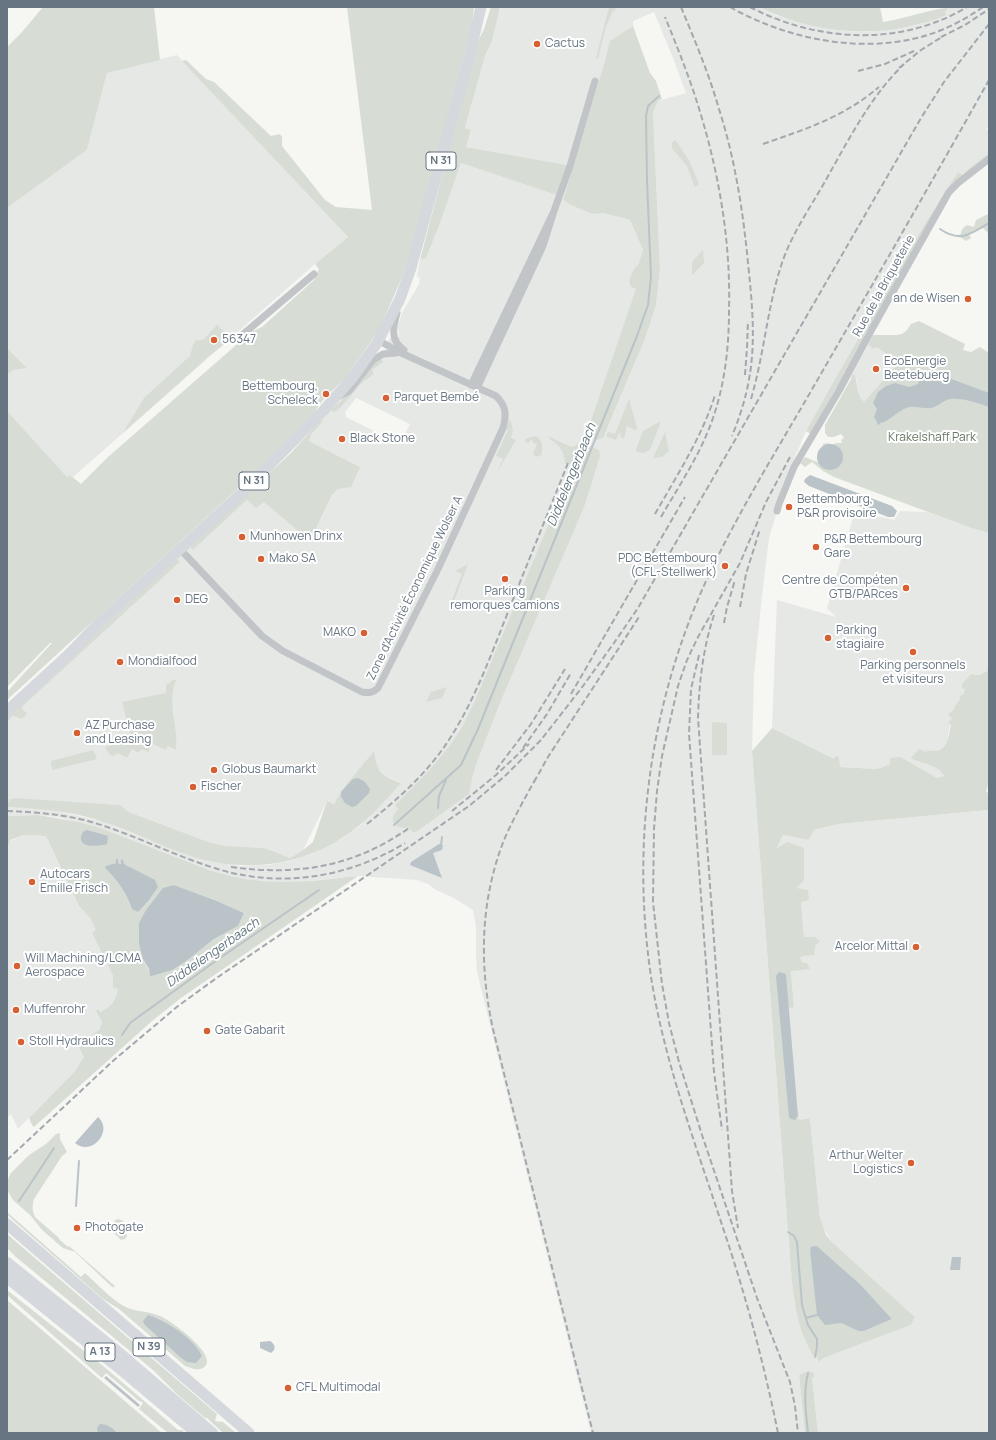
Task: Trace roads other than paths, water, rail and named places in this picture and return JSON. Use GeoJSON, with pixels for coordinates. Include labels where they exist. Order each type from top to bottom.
{"type":"FeatureCollection","features":[{"type":"Feature","properties":{"kind":"highway","name":"A 13"},"geometry":{"type":"LineString","coordinates":[[7,1254],[120,1354],[196,1428]]}},
{"type":"Feature","properties":{"kind":"highway","name":"A 13"},"geometry":{"type":"LineString","coordinates":[[7,1263],[120,1354]]}},
{"type":"Feature","properties":{"kind":"highway","name":"A 13"},"geometry":{"type":"LineString","coordinates":[[7,1277],[196,1428],[212,1433]]}},
{"type":"Feature","properties":{"kind":"main road","name":"N 31"},"geometry":{"type":"LineString","coordinates":[[7,711],[68,655],[98,624],[245,490],[333,400],[353,376],[377,342],[400,299],[418,247],[481,7]]}},
{"type":"Feature","properties":{"kind":"main road","name":"N 31"},"geometry":{"type":"LineString","coordinates":[[470,53],[487,7]]}},
{"type":"Feature","properties":{"kind":"main road","name":"N 31"},"geometry":{"type":"LineString","coordinates":[[7,703],[65,650],[98,624]]}},
{"type":"Feature","properties":{"kind":"main road","name":"N 39"},"geometry":{"type":"LineString","coordinates":[[7,1224],[249,1433]]}},
{"type":"Feature","properties":{"kind":"street"},"geometry":{"type":"LineString","coordinates":[[473,385],[543,246],[570,166],[596,81]]}},
{"type":"Feature","properties":{"kind":"street","name":"Rue de la Briqueterie"},"geometry":{"type":"LineString","coordinates":[[777,512],[794,467],[840,390],[872,329],[949,192],[958,183],[989,159]]}},
{"type":"Feature","properties":{"kind":"street"},"geometry":{"type":"LineString","coordinates":[[241,336],[314,274]]}},
{"type":"Feature","properties":{"kind":"street"},"geometry":{"type":"LineString","coordinates":[[377,342],[396,353],[476,391],[473,385],[402,350],[398,346],[394,338],[393,328],[400,299]]}},
{"type":"Feature","properties":{"kind":"street","name":"Zone d'Activité Économique Wolser A"},"geometry":{"type":"LineString","coordinates":[[180,549],[262,636],[283,651],[362,692],[374,692],[378,688],[438,569],[503,428],[506,412],[501,401],[496,396],[377,342]]}},
{"type":"Feature","properties":{"kind":"street"},"geometry":{"type":"LineString","coordinates":[[333,400],[349,391],[373,360],[384,354],[396,353]]}},
{"type":"Feature","properties":{"kind":"waterway","name":"Diddelengerbaach"},"geometry":{"type":"LineString","coordinates":[[394,825],[461,765],[478,729],[637,336],[648,305],[651,277],[646,116],[648,106],[659,96]]}},
{"type":"Feature","properties":{"kind":"waterway"},"geometry":{"type":"LineString","coordinates":[[940,229],[954,236],[960,236],[977,231],[989,223]]}},
{"type":"Feature","properties":{"kind":"waterway"},"geometry":{"type":"LineString","coordinates":[[438,808],[439,796],[446,780]]}},
{"type":"Feature","properties":{"kind":"waterway"},"geometry":{"type":"LineString","coordinates":[[441,846],[442,837]]}},
{"type":"Feature","properties":{"kind":"waterway","name":"Diddelengerbaach"},"geometry":{"type":"LineString","coordinates":[[122,1035],[130,1023],[217,960],[319,890]]}},
{"type":"Feature","properties":{"kind":"waterway","name":"Diddelengerbaach"},"geometry":{"type":"LineString","coordinates":[[19,1201],[54,1148]]}},
{"type":"Feature","properties":{"kind":"waterway"},"geometry":{"type":"LineString","coordinates":[[76,1206],[79,1161]]}},
{"type":"Feature","properties":{"kind":"waterway"},"geometry":{"type":"LineString","coordinates":[[788,1232],[794,1236],[797,1242],[802,1305],[808,1325],[817,1339],[815,1357]]}},
{"type":"Feature","properties":{"kind":"waterway"},"geometry":{"type":"LineString","coordinates":[[806,1318],[817,1315]]}},
{"type":"Feature","properties":{"kind":"waterway"},"geometry":{"type":"LineString","coordinates":[[808,1373],[805,1396],[808,1433]]}},
{"type":"Feature","properties":{"kind":"railway"},"geometry":{"type":"LineString","coordinates":[[681,7],[697,45],[725,128],[738,185],[746,244],[752,309],[752,351],[746,392],[732,436]]}},
{"type":"Feature","properties":{"kind":"railway"},"geometry":{"type":"LineString","coordinates":[[730,7],[751,18],[797,34],[821,40],[869,44],[893,42],[926,36],[952,26],[983,7]]}},
{"type":"Feature","properties":{"kind":"railway"},"geometry":{"type":"LineString","coordinates":[[750,7],[776,19],[803,27],[831,33],[859,35],[887,34],[915,29],[941,20],[967,7]]}},
{"type":"Feature","properties":{"kind":"railway"},"geometry":{"type":"LineString","coordinates":[[941,37],[965,25],[989,9]]}},
{"type":"Feature","properties":{"kind":"railway"},"geometry":{"type":"LineString","coordinates":[[661,517],[697,455],[714,415],[726,364],[729,311],[728,257],[722,204],[717,177],[696,99],[665,17]]}},
{"type":"Feature","properties":{"kind":"railway"},"geometry":{"type":"LineString","coordinates":[[7,1160],[114,1060],[178,1006],[218,977],[469,806],[505,776],[541,740],[583,686],[638,608],[921,118],[944,82],[989,24]]}},
{"type":"Feature","properties":{"kind":"railway"},"geometry":{"type":"LineString","coordinates":[[899,68],[921,50],[945,35]]}},
{"type":"Feature","properties":{"kind":"railway"},"geometry":{"type":"LineString","coordinates":[[858,71],[885,64],[914,51]]}},
{"type":"Feature","properties":{"kind":"railway"},"geometry":{"type":"LineString","coordinates":[[751,399],[776,282],[789,245],[869,106],[891,77],[904,64]]}},
{"type":"Feature","properties":{"kind":"railway"},"geometry":{"type":"LineString","coordinates":[[778,1433],[761,1356],[747,1305],[683,1107],[665,1045],[658,1014],[652,983],[646,933],[643,883],[644,833],[649,783],[657,734],[668,685],[683,637],[715,562],[759,480],[989,80]]}},
{"type":"Feature","properties":{"kind":"railway"},"geometry":{"type":"LineString","coordinates":[[763,144],[824,121],[852,106],[879,87]]}},
{"type":"Feature","properties":{"kind":"railway"},"geometry":{"type":"LineString","coordinates":[[745,375],[748,321]]}},
{"type":"Feature","properties":{"kind":"railway"},"geometry":{"type":"LineString","coordinates":[[655,514],[696,441],[710,411],[715,395]]}},
{"type":"Feature","properties":{"kind":"railway"},"geometry":{"type":"LineString","coordinates":[[790,457],[766,502],[740,563],[698,637],[687,660],[678,686],[662,756],[657,791],[654,829],[653,902],[662,984],[669,1023],[679,1062],[757,1298],[790,1382],[795,1406],[798,1433]]}},
{"type":"Feature","properties":{"kind":"railway"},"geometry":{"type":"LineString","coordinates":[[367,824],[397,799],[425,771],[453,734],[471,701],[487,666],[568,463]]}},
{"type":"Feature","properties":{"kind":"railway"},"geometry":{"type":"LineString","coordinates":[[571,694],[685,497]]}},
{"type":"Feature","properties":{"kind":"railway"},"geometry":{"type":"LineString","coordinates":[[740,607],[746,574],[760,529]]}},
{"type":"Feature","properties":{"kind":"railway"},"geometry":{"type":"LineString","coordinates":[[724,623],[735,580]]}},
{"type":"Feature","properties":{"kind":"railway"},"geometry":{"type":"LineString","coordinates":[[714,615],[702,666],[698,718],[732,1191],[738,1228]]}},
{"type":"Feature","properties":{"kind":"railway"},"geometry":{"type":"LineString","coordinates":[[534,782],[548,757],[639,617]]}},
{"type":"Feature","properties":{"kind":"railway"},"geometry":{"type":"LineString","coordinates":[[699,655],[691,689],[689,734],[714,1072],[722,1130]]}},
{"type":"Feature","properties":{"kind":"railway"},"geometry":{"type":"LineString","coordinates":[[496,770],[531,724],[565,669]]}},
{"type":"Feature","properties":{"kind":"railway"},"geometry":{"type":"LineString","coordinates":[[523,748],[547,714],[571,673]]}},
{"type":"Feature","properties":{"kind":"railway"},"geometry":{"type":"LineString","coordinates":[[452,811],[496,775],[529,744]]}},
{"type":"Feature","properties":{"kind":"railway"},"geometry":{"type":"LineString","coordinates":[[536,778],[515,816],[504,840],[490,886],[484,934],[485,981],[493,1029],[593,1433]]}},
{"type":"Feature","properties":{"kind":"railway"},"geometry":{"type":"LineString","coordinates":[[7,811],[48,814],[88,821],[122,832],[204,865],[244,875],[268,878],[316,876],[339,871],[384,855],[405,843]]}},
{"type":"Feature","properties":{"kind":"railway"},"geometry":{"type":"LineString","coordinates":[[231,867],[255,870],[279,870],[324,866],[367,852],[409,828]]}},
{"type":"Feature","properties":{"kind":"place","name":"Cactus"},"geometry":{"type":"Point","coordinates":[537,44]}},
{"type":"Feature","properties":{"kind":"place","name":"an de Wisen"},"geometry":{"type":"Point","coordinates":[968,299]}},
{"type":"Feature","properties":{"kind":"place","name":"56347"},"geometry":{"type":"Point","coordinates":[214,340]}},
{"type":"Feature","properties":{"kind":"place","name":"EcoEnergie Beetebuerg"},"geometry":{"type":"Point","coordinates":[876,369]}},
{"type":"Feature","properties":{"kind":"place","name":"Bettembourg, Scheleck"},"geometry":{"type":"Point","coordinates":[326,394]}},
{"type":"Feature","properties":{"kind":"place","name":"Parquet Bembé"},"geometry":{"type":"Point","coordinates":[386,398]}},
{"type":"Feature","properties":{"kind":"place","name":"Black Stone"},"geometry":{"type":"Point","coordinates":[342,439]}},
{"type":"Feature","properties":{"kind":"place","name":"Bettembourg, P&R provisoire"},"geometry":{"type":"Point","coordinates":[789,507]}},
{"type":"Feature","properties":{"kind":"place","name":"Munhowen Drinx"},"geometry":{"type":"Point","coordinates":[242,537]}},
{"type":"Feature","properties":{"kind":"place","name":"P&R Bettembourg Gare"},"geometry":{"type":"Point","coordinates":[816,547]}},
{"type":"Feature","properties":{"kind":"place","name":"Mako SA"},"geometry":{"type":"Point","coordinates":[261,559]}},
{"type":"Feature","properties":{"kind":"place","name":"PDC Bettembourg (CFL-Stellwerk)"},"geometry":{"type":"Point","coordinates":[725,566]}},
{"type":"Feature","properties":{"kind":"place","name":"Parking remorques camions"},"geometry":{"type":"Point","coordinates":[505,579]}},
{"type":"Feature","properties":{"kind":"place","name":"Centre de Compéten GTB/PARces"},"geometry":{"type":"Point","coordinates":[906,588]}},
{"type":"Feature","properties":{"kind":"place","name":"DEG"},"geometry":{"type":"Point","coordinates":[177,600]}},
{"type":"Feature","properties":{"kind":"place","name":"MAKO"},"geometry":{"type":"Point","coordinates":[364,633]}},
{"type":"Feature","properties":{"kind":"place","name":"Parking stagiaire"},"geometry":{"type":"Point","coordinates":[828,638]}},
{"type":"Feature","properties":{"kind":"place","name":"Parking personnels et visiteurs"},"geometry":{"type":"Point","coordinates":[913,652]}},
{"type":"Feature","properties":{"kind":"place","name":"Mondialfood"},"geometry":{"type":"Point","coordinates":[120,662]}},
{"type":"Feature","properties":{"kind":"place","name":"AZ Purchase and Leasing"},"geometry":{"type":"Point","coordinates":[77,733]}},
{"type":"Feature","properties":{"kind":"place","name":"Globus Baumarkt"},"geometry":{"type":"Point","coordinates":[214,770]}},
{"type":"Feature","properties":{"kind":"place","name":"Fischer"},"geometry":{"type":"Point","coordinates":[193,787]}},
{"type":"Feature","properties":{"kind":"place","name":"Autocars Emille Frisch"},"geometry":{"type":"Point","coordinates":[32,882]}},
{"type":"Feature","properties":{"kind":"place","name":"Arcelor Mittal"},"geometry":{"type":"Point","coordinates":[916,947]}},
{"type":"Feature","properties":{"kind":"place","name":"Will Machining/LCMA Aerospace"},"geometry":{"type":"Point","coordinates":[17,966]}},
{"type":"Feature","properties":{"kind":"place","name":"Muffenrohr"},"geometry":{"type":"Point","coordinates":[16,1010]}},
{"type":"Feature","properties":{"kind":"place","name":"Gate Gabarit"},"geometry":{"type":"Point","coordinates":[207,1031]}},
{"type":"Feature","properties":{"kind":"place","name":"Stoll Hydraulics"},"geometry":{"type":"Point","coordinates":[21,1042]}},
{"type":"Feature","properties":{"kind":"place","name":"Arthur Welter Logistics"},"geometry":{"type":"Point","coordinates":[911,1163]}},
{"type":"Feature","properties":{"kind":"place","name":"Photogate"},"geometry":{"type":"Point","coordinates":[77,1228]}},
{"type":"Feature","properties":{"kind":"place","name":"CFL Multimodal"},"geometry":{"type":"Point","coordinates":[288,1388]}},
{"type":"Feature","properties":{"kind":"park label","name":"Krakelshaff Park"},"geometry":{"type":"Point","coordinates":[932,438]}}]}
